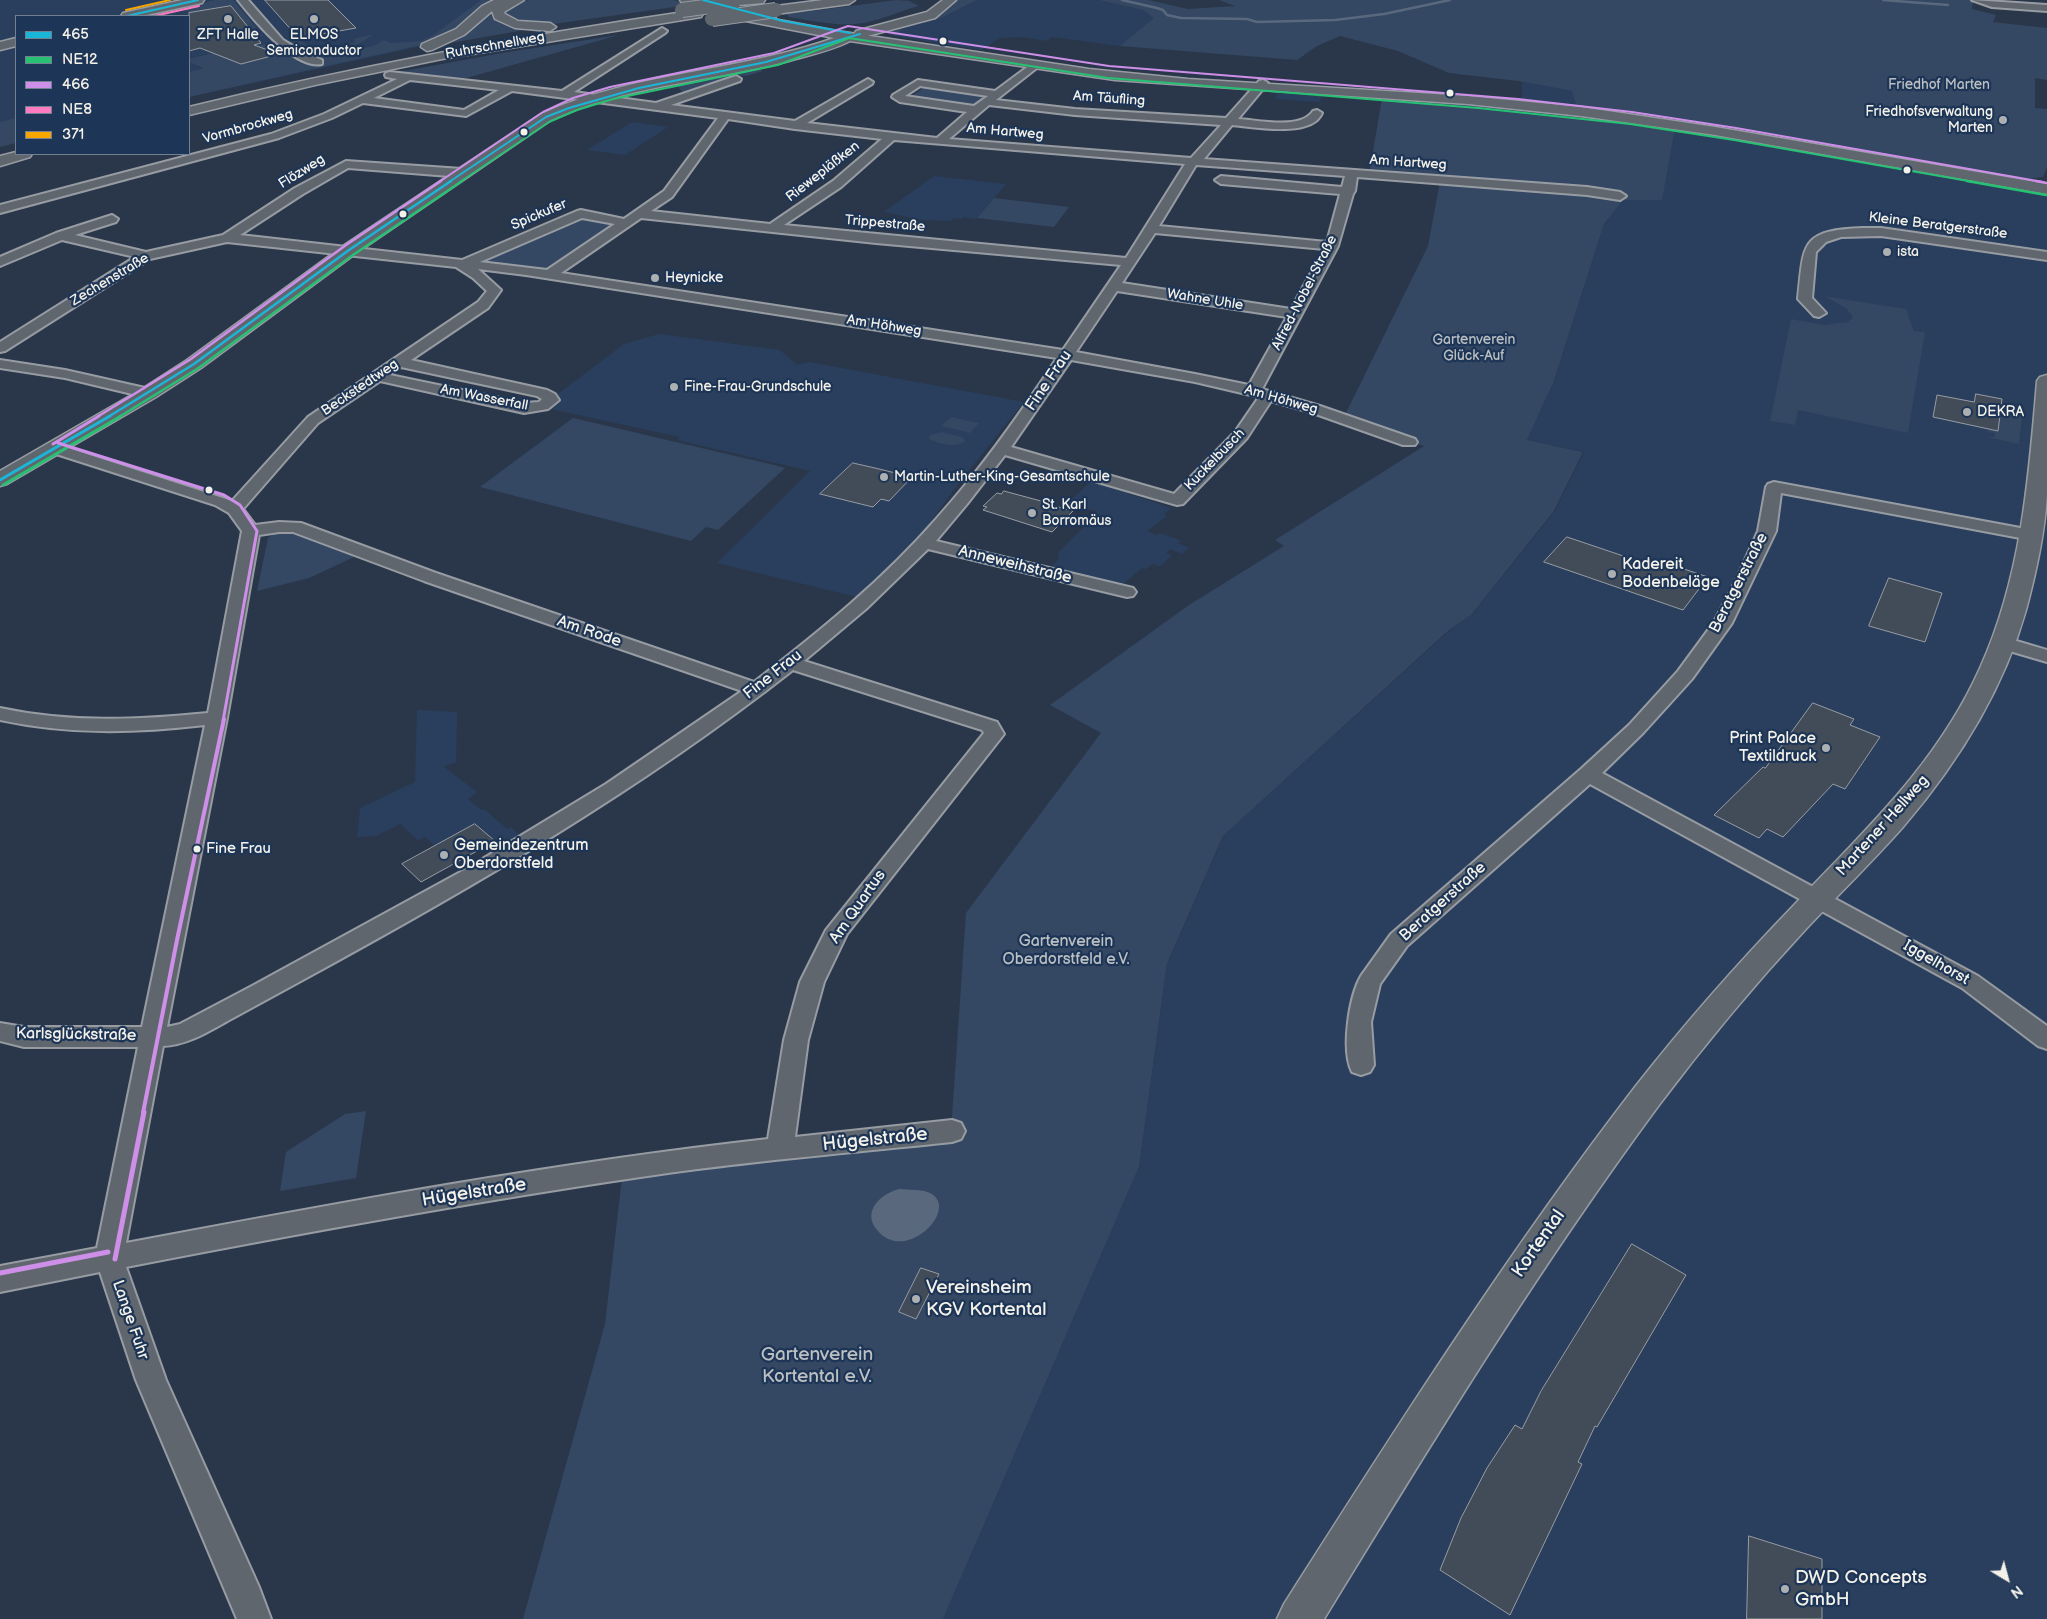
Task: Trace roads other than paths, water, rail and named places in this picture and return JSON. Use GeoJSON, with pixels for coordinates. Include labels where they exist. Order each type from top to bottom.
{"type":"FeatureCollection","features":[{"type":"Feature","properties":{"kind":"main road"},"geometry":{"type":"LineString","coordinates":[[131,15],[198,0]]}},
{"type":"Feature","properties":{"kind":"main road"},"geometry":{"type":"LineString","coordinates":[[392,58],[454,36],[467,27],[486,9],[503,0]]}},
{"type":"Feature","properties":{"kind":"main road"},"geometry":{"type":"LineString","coordinates":[[518,0],[501,8],[498,11],[499,16],[510,22],[522,25],[553,27],[578,25]]}},
{"type":"Feature","properties":{"kind":"main road"},"geometry":{"type":"LineString","coordinates":[[703,0],[783,21],[848,35],[1034,65],[1130,78],[1262,85]]}},
{"type":"Feature","properties":{"kind":"main road","name":"Ruhrschnellweg"},"geometry":{"type":"LineString","coordinates":[[190,110],[301,84],[423,59],[562,34],[759,3],[804,0]]}},
{"type":"Feature","properties":{"kind":"main road"},"geometry":{"type":"LineString","coordinates":[[423,59],[451,57],[556,40],[849,0]]}},
{"type":"Feature","properties":{"kind":"main road"},"geometry":{"type":"LineString","coordinates":[[898,41],[881,34],[881,30],[930,14],[939,10],[950,0]]}},
{"type":"Feature","properties":{"kind":"main road"},"geometry":{"type":"LineString","coordinates":[[0,480],[149,393],[255,320],[349,250],[546,117],[592,98],[626,89],[734,69],[776,59],[924,12],[929,8],[926,2]]}},
{"type":"Feature","properties":{"kind":"main road","name":"Ruhrschnellweg"},"geometry":{"type":"LineString","coordinates":[[190,103],[392,58],[684,5],[759,3]]}},
{"type":"Feature","properties":{"kind":"main road"},"geometry":{"type":"LineString","coordinates":[[684,5],[721,11],[806,31],[898,41],[1108,72],[1526,106],[1630,118],[1745,135],[2047,189]]}},
{"type":"Feature","properties":{"kind":"main road"},"geometry":{"type":"LineString","coordinates":[[776,59],[814,44],[892,26]]}},
{"type":"Feature","properties":{"kind":"main road"},"geometry":{"type":"LineString","coordinates":[[806,31],[818,38],[814,44]]}},
{"type":"Feature","properties":{"kind":"main road"},"geometry":{"type":"LineString","coordinates":[[0,46],[15,42]]}},
{"type":"Feature","properties":{"kind":"main road"},"geometry":{"type":"LineString","coordinates":[[0,152],[15,147]]}},
{"type":"Feature","properties":{"kind":"main road"},"geometry":{"type":"LineString","coordinates":[[0,160],[21,155]]}},
{"type":"Feature","properties":{"kind":"main road","name":"Martener Hellweg"},"geometry":{"type":"LineString","coordinates":[[1818,898],[1893,820],[1930,775],[1953,742],[1989,677],[2003,643],[2020,587],[2031,535],[2040,469],[2047,381]]}},
{"type":"Feature","properties":{"kind":"main road","name":"Kortental"},"geometry":{"type":"LineString","coordinates":[[1312,1615],[1494,1310],[1583,1182],[1684,1050],[1818,898]]}},
{"type":"Feature","properties":{"kind":"street"},"geometry":{"type":"LineString","coordinates":[[243,0],[280,42],[297,53],[318,62]]}},
{"type":"Feature","properties":{"kind":"street"},"geometry":{"type":"LineString","coordinates":[[1977,0],[1992,4],[2047,8]]}},
{"type":"Feature","properties":{"kind":"street"},"geometry":{"type":"LineString","coordinates":[[564,94],[662,31]]}},
{"type":"Feature","properties":{"kind":"street"},"geometry":{"type":"LineString","coordinates":[[940,142],[976,110],[1034,65]]}},
{"type":"Feature","properties":{"kind":"street","name":"Am Hartweg"},"geometry":{"type":"LineString","coordinates":[[390,75],[564,94],[654,108],[940,142],[1587,191],[1620,196]]}},
{"type":"Feature","properties":{"kind":"street","name":"Vormbrockweg"},"geometry":{"type":"LineString","coordinates":[[0,209],[300,128],[409,77]]}},
{"type":"Feature","properties":{"kind":"street"},"geometry":{"type":"LineString","coordinates":[[654,108],[736,79]]}},
{"type":"Feature","properties":{"kind":"street"},"geometry":{"type":"LineString","coordinates":[[795,126],[868,82]]}},
{"type":"Feature","properties":{"kind":"street"},"geometry":{"type":"LineString","coordinates":[[976,110],[897,97],[918,83],[997,94]]}},
{"type":"Feature","properties":{"kind":"street","name":"Fine Frau"},"geometry":{"type":"LineString","coordinates":[[153,1037],[171,1036],[188,1031],[324,959],[565,820],[672,750],[756,689],[864,602],[924,543],[1001,449],[1067,355],[1151,229],[1192,162],[1198,158],[1262,85]]}},
{"type":"Feature","properties":{"kind":"street"},"geometry":{"type":"LineString","coordinates":[[363,100],[466,113],[510,88]]}},
{"type":"Feature","properties":{"kind":"street","name":"Am Täufling"},"geometry":{"type":"LineString","coordinates":[[987,102],[1075,112],[1230,122]]}},
{"type":"Feature","properties":{"kind":"street"},"geometry":{"type":"LineString","coordinates":[[1230,122],[1297,126],[1315,118],[1317,113]]}},
{"type":"Feature","properties":{"kind":"street"},"geometry":{"type":"LineString","coordinates":[[549,275],[668,194],[725,116]]}},
{"type":"Feature","properties":{"kind":"street","name":"Riewepläßken"},"geometry":{"type":"LineString","coordinates":[[772,228],[837,184],[891,137]]}},
{"type":"Feature","properties":{"kind":"street","name":"Flözweg"},"geometry":{"type":"LineString","coordinates":[[227,238],[312,183],[346,164],[462,173]]}},
{"type":"Feature","properties":{"kind":"street","name":"Alfred-Nobel-Straße"},"geometry":{"type":"LineString","coordinates":[[1260,393],[1296,314],[1332,246],[1349,191],[1352,174]]}},
{"type":"Feature","properties":{"kind":"street"},"geometry":{"type":"LineString","coordinates":[[1221,180],[1349,191]]}},
{"type":"Feature","properties":{"kind":"street","name":"Spickufer"},"geometry":{"type":"LineString","coordinates":[[460,263],[581,214],[627,223]]}},
{"type":"Feature","properties":{"kind":"street","name":"Trippestraße"},"geometry":{"type":"LineString","coordinates":[[640,214],[1128,262]]}},
{"type":"Feature","properties":{"kind":"street"},"geometry":{"type":"LineString","coordinates":[[0,262],[61,236],[112,219]]}},
{"type":"Feature","properties":{"kind":"street"},"geometry":{"type":"LineString","coordinates":[[1151,229],[1332,246]]}},
{"type":"Feature","properties":{"kind":"street","name":"Kleine Beratgerstraße"},"geometry":{"type":"LineString","coordinates":[[1820,313],[1805,300],[1809,253],[1818,241],[1835,234],[1881,232],[2047,256]]}},
{"type":"Feature","properties":{"kind":"street"},"geometry":{"type":"LineString","coordinates":[[61,236],[146,256]]}},
{"type":"Feature","properties":{"kind":"street","name":"Zechenstraße"},"geometry":{"type":"LineString","coordinates":[[0,348],[146,256],[227,238],[349,250]]}},
{"type":"Feature","properties":{"kind":"street","name":"Am Höhweg"},"geometry":{"type":"LineString","coordinates":[[349,250],[526,271],[1067,355],[1195,378],[1260,393],[1409,442]]}},
{"type":"Feature","properties":{"kind":"street"},"geometry":{"type":"LineString","coordinates":[[460,263],[490,284],[526,271]]}},
{"type":"Feature","properties":{"kind":"street","name":"Beckstedtweg"},"geometry":{"type":"LineString","coordinates":[[235,509],[244,496],[313,420],[483,305],[494,290],[490,284]]}},
{"type":"Feature","properties":{"kind":"street","name":"Wahne Uhle"},"geometry":{"type":"LineString","coordinates":[[1113,286],[1296,314]]}},
{"type":"Feature","properties":{"kind":"street","name":"Am Wasserfall"},"geometry":{"type":"LineString","coordinates":[[376,376],[524,408],[543,406],[551,400],[550,397],[542,393],[398,362]]}},
{"type":"Feature","properties":{"kind":"street"},"geometry":{"type":"LineString","coordinates":[[0,364],[65,374],[149,393]]}},
{"type":"Feature","properties":{"kind":"street","name":"Kuckelbusch"},"geometry":{"type":"LineString","coordinates":[[1001,449],[1177,500],[1242,435],[1260,393]]}},
{"type":"Feature","properties":{"kind":"street"},"geometry":{"type":"LineString","coordinates":[[56,449],[198,493],[235,509],[251,531]]}},
{"type":"Feature","properties":{"kind":"street","name":"Beratgerstraße"},"geometry":{"type":"LineString","coordinates":[[1361,1065],[1359,1022],[1369,982],[1400,940],[1588,774],[1636,729],[1684,675],[1723,623],[1767,531],[1774,486],[2031,535]]}},
{"type":"Feature","properties":{"kind":"street","name":"Am Rode"},"geometry":{"type":"LineString","coordinates":[[251,531],[295,527],[430,577],[756,689]]}},
{"type":"Feature","properties":{"kind":"street","name":"Lange Fuhr"},"geometry":{"type":"LineString","coordinates":[[251,531],[217,718],[187,856],[137,1123],[108,1258],[151,1380],[254,1619]]}},
{"type":"Feature","properties":{"kind":"street","name":"Anneweihstraße"},"geometry":{"type":"LineString","coordinates":[[924,543],[1102,593],[1127,592]]}},
{"type":"Feature","properties":{"kind":"street"},"geometry":{"type":"LineString","coordinates":[[2003,643],[2047,656]]}},
{"type":"Feature","properties":{"kind":"street","name":"Am Quartus"},"geometry":{"type":"LineString","coordinates":[[780,1150],[796,1040],[812,982],[834,938],[851,912],[994,734],[990,726],[790,663]]}},
{"type":"Feature","properties":{"kind":"street"},"geometry":{"type":"LineString","coordinates":[[0,715],[103,728],[136,727],[217,718]]}},
{"type":"Feature","properties":{"kind":"street"},"geometry":{"type":"LineString","coordinates":[[1588,774],[1818,898]]}},
{"type":"Feature","properties":{"kind":"street","name":"Iggelhorst"},"geometry":{"type":"LineString","coordinates":[[1818,898],[1970,982],[2047,1039]]}},
{"type":"Feature","properties":{"kind":"street","name":"Karlsglückstraße"},"geometry":{"type":"LineString","coordinates":[[0,1032],[24,1037],[153,1037]]}},
{"type":"Feature","properties":{"kind":"street","name":"Hügelstraße"},"geometry":{"type":"LineString","coordinates":[[0,1279],[358,1212],[626,1168],[952,1131]]}},
{"type":"Feature","properties":{"kind":"waterway"},"geometry":{"type":"LineString","coordinates":[[1122,0],[1157,8],[1163,10],[1167,15],[1181,18],[1247,19],[1257,22],[1335,20],[1384,14],[1450,0]]}},
{"type":"Feature","properties":{"kind":"waterway"},"geometry":{"type":"LineString","coordinates":[[1883,0],[1948,5]]}},
{"type":"Feature","properties":{"kind":"railway"},"geometry":{"type":"LineString","coordinates":[[150,9],[157,8]]}},
{"type":"Feature","properties":{"kind":"place","name":"ZFT Halle"},"geometry":{"type":"Point","coordinates":[228,19]}},
{"type":"Feature","properties":{"kind":"place","name":"ELMOS Semiconductor"},"geometry":{"type":"Point","coordinates":[314,19]}},
{"type":"Feature","properties":{"kind":"place","name":"Friedhofsverwaltung Marten"},"geometry":{"type":"Point","coordinates":[2003,120]}},
{"type":"Feature","properties":{"kind":"place","name":"ista"},"geometry":{"type":"Point","coordinates":[1887,252]}},
{"type":"Feature","properties":{"kind":"place","name":"Heynicke"},"geometry":{"type":"Point","coordinates":[655,278]}},
{"type":"Feature","properties":{"kind":"place","name":"Fine-Frau-Grundschule"},"geometry":{"type":"Point","coordinates":[674,387]}},
{"type":"Feature","properties":{"kind":"place","name":"DEKRA"},"geometry":{"type":"Point","coordinates":[1967,412]}},
{"type":"Feature","properties":{"kind":"place","name":"Martin-Luther-King-Gesamtschule"},"geometry":{"type":"Point","coordinates":[884,477]}},
{"type":"Feature","properties":{"kind":"place","name":"St. Karl Borromäus"},"geometry":{"type":"Point","coordinates":[1032,513]}},
{"type":"Feature","properties":{"kind":"place","name":"Kadereit Bodenbeläge"},"geometry":{"type":"Point","coordinates":[1612,574]}},
{"type":"Feature","properties":{"kind":"place","name":"Print Palace Textildruck"},"geometry":{"type":"Point","coordinates":[1826,748]}},
{"type":"Feature","properties":{"kind":"place","name":"Fine Frau"},"geometry":{"type":"Point","coordinates":[197,849]}},
{"type":"Feature","properties":{"kind":"place","name":"Gemeindezentrum Oberdorstfeld"},"geometry":{"type":"Point","coordinates":[444,855]}},
{"type":"Feature","properties":{"kind":"place","name":"Vereinsheim KGV Kortental"},"geometry":{"type":"Point","coordinates":[916,1299]}},
{"type":"Feature","properties":{"kind":"place","name":"DWD Concepts GmbH"},"geometry":{"type":"Point","coordinates":[1785,1589]}},
{"type":"Feature","properties":{"kind":"park label","name":"Friedhof Marten"},"geometry":{"type":"Point","coordinates":[1939,85]}},
{"type":"Feature","properties":{"kind":"park label","name":"Gartenverein Glück-Auf"},"geometry":{"type":"Point","coordinates":[1474,348]}},
{"type":"Feature","properties":{"kind":"park label","name":"Gartenverein Oberdorstfeld e.V."},"geometry":{"type":"Point","coordinates":[1066,951]}},
{"type":"Feature","properties":{"kind":"park label","name":"Gartenverein Kortental e.V."},"geometry":{"type":"Point","coordinates":[817,1366]}}]}
